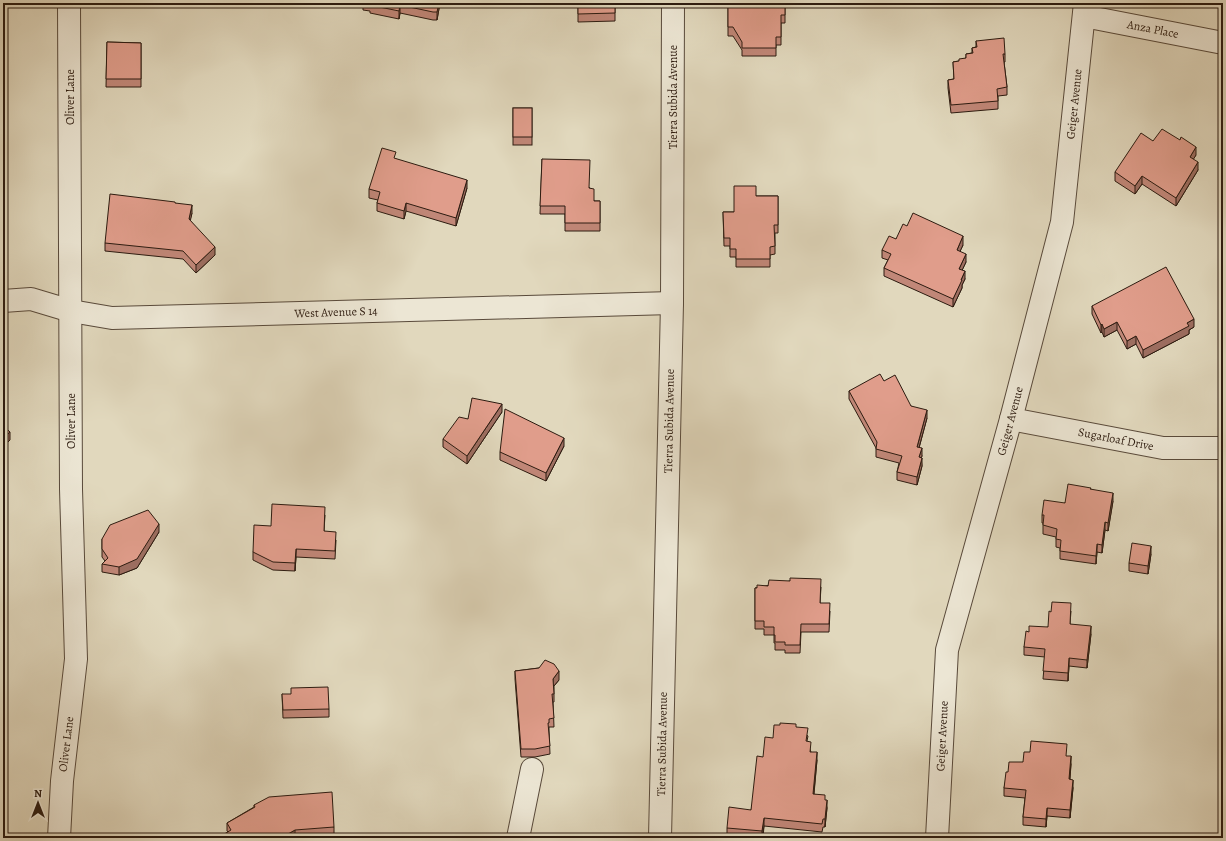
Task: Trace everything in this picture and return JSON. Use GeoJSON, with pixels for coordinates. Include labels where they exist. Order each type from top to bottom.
{"type":"FeatureCollection","features":[{"type":"Feature","properties":{"kind":"street","name":"Oliver Lane"},"geometry":{"type":"LineString","coordinates":[[59,838],[62,781],[76,659],[71,489],[70,3]]}},
{"type":"Feature","properties":{"kind":"street","name":"Tierra Subida Avenue"},"geometry":{"type":"LineString","coordinates":[[660,838],[672,303],[673,3]]}},
{"type":"Feature","properties":{"kind":"street","name":"Anza Place"},"geometry":{"type":"LineString","coordinates":[[1084,9],[1223,43]]}},
{"type":"Feature","properties":{"kind":"street","name":"Geiger Avenue"},"geometry":{"type":"LineString","coordinates":[[937,838],[947,650],[1011,419],[1062,222],[1084,9]]}},
{"type":"Feature","properties":{"kind":"street","name":"West Avenue S 14"},"geometry":{"type":"LineString","coordinates":[[3,301],[31,299],[71,311],[112,318],[672,303]]}},
{"type":"Feature","properties":{"kind":"street","name":"Sugarloaf Drive"},"geometry":{"type":"LineString","coordinates":[[1011,419],[1163,448],[1223,448]]}},
{"type":"Feature","properties":{"kind":"street"},"geometry":{"type":"LineString","coordinates":[[518,838],[532,769]]}},
{"type":"Feature","properties":{"kind":"building"},"geometry":{"type":"Polygon","coordinates":[[[370,3],[439,3],[437,12],[433,12],[400,5],[399,11],[370,5],[370,3]]]}},
{"type":"Feature","properties":{"kind":"building"},"geometry":{"type":"Polygon","coordinates":[[[578,3],[615,3],[615,13],[578,14],[578,3]]]}},
{"type":"Feature","properties":{"kind":"building"},"geometry":{"type":"Polygon","coordinates":[[[728,3],[785,3],[785,15],[781,15],[781,37],[776,37],[776,48],[742,48],[742,42],[733,27],[728,27],[728,3]]]}},
{"type":"Feature","properties":{"kind":"building"},"geometry":{"type":"Polygon","coordinates":[[[1004,38],[1005,54],[1003,54],[1007,87],[997,89],[998,101],[951,105],[948,80],[954,79],[953,62],[966,58],[966,54],[973,53],[972,48],[977,47],[976,41],[1004,38]]]}},
{"type":"Feature","properties":{"kind":"building"},"geometry":{"type":"Polygon","coordinates":[[[107,42],[141,43],[141,79],[106,79],[107,42]]]}},
{"type":"Feature","properties":{"kind":"building"},"geometry":{"type":"Polygon","coordinates":[[[513,108],[532,108],[532,137],[513,137],[513,108]]]}},
{"type":"Feature","properties":{"kind":"building"},"geometry":{"type":"Polygon","coordinates":[[[1162,129],[1180,140],[1181,137],[1196,147],[1190,157],[1198,162],[1176,198],[1142,176],[1135,186],[1115,172],[1141,133],[1153,141],[1162,129]]]}},
{"type":"Feature","properties":{"kind":"building"},"geometry":{"type":"Polygon","coordinates":[[[382,148],[396,152],[394,158],[467,180],[456,218],[406,203],[404,211],[377,203],[380,192],[369,189],[382,148]]]}},
{"type":"Feature","properties":{"kind":"building"},"geometry":{"type":"Polygon","coordinates":[[[542,159],[590,160],[589,188],[594,189],[594,201],[600,201],[600,223],[565,223],[565,206],[540,206],[542,159]]]}},
{"type":"Feature","properties":{"kind":"building"},"geometry":{"type":"Polygon","coordinates":[[[734,186],[756,186],[756,196],[778,196],[778,225],[774,225],[775,246],[770,247],[770,259],[736,259],[736,249],[730,249],[730,238],[724,238],[723,212],[734,212],[734,186]]]}},
{"type":"Feature","properties":{"kind":"building"},"geometry":{"type":"Polygon","coordinates":[[[110,194],[192,205],[189,219],[215,247],[196,265],[183,251],[105,243],[110,194]]]}},
{"type":"Feature","properties":{"kind":"building"},"geometry":{"type":"Polygon","coordinates":[[[913,213],[963,236],[957,250],[966,254],[959,269],[965,271],[953,299],[884,268],[891,254],[882,250],[889,236],[896,239],[903,224],[907,226],[913,213]]]}},
{"type":"Feature","properties":{"kind":"building"},"geometry":{"type":"Polygon","coordinates":[[[1166,267],[1194,319],[1187,323],[1189,326],[1143,350],[1136,336],[1127,341],[1117,322],[1104,329],[1092,306],[1166,267]]]}},
{"type":"Feature","properties":{"kind":"building"},"geometry":{"type":"Polygon","coordinates":[[[880,374],[884,381],[895,375],[911,406],[927,410],[917,447],[922,448],[919,457],[922,458],[917,477],[897,472],[902,456],[876,449],[877,442],[849,391],[880,374]]]}},
{"type":"Feature","properties":{"kind":"building"},"geometry":{"type":"Polygon","coordinates":[[[472,398],[502,404],[467,456],[443,439],[459,417],[468,419],[472,398]]]}},
{"type":"Feature","properties":{"kind":"building"},"geometry":{"type":"Polygon","coordinates":[[[505,409],[564,438],[546,473],[500,452],[505,409]]]}},
{"type":"Feature","properties":{"kind":"building"},"geometry":{"type":"Polygon","coordinates":[[[3,425],[10,432],[3,439],[3,425]]]}},
{"type":"Feature","properties":{"kind":"building"},"geometry":{"type":"Polygon","coordinates":[[[1068,484],[1113,493],[1108,523],[1105,522],[1102,545],[1097,544],[1096,556],[1060,551],[1061,540],[1056,539],[1057,529],[1043,525],[1044,515],[1042,515],[1044,500],[1065,503],[1068,484]]]}},
{"type":"Feature","properties":{"kind":"building"},"geometry":{"type":"Polygon","coordinates":[[[272,504],[325,507],[324,531],[336,532],[335,551],[296,549],[295,563],[273,562],[253,552],[254,525],[271,526],[272,504]]]}},
{"type":"Feature","properties":{"kind":"building"},"geometry":{"type":"Polygon","coordinates":[[[148,510],[159,524],[137,559],[119,567],[102,564],[108,558],[102,549],[102,539],[110,525],[148,510]]]}},
{"type":"Feature","properties":{"kind":"building"},"geometry":{"type":"Polygon","coordinates":[[[1132,543],[1151,546],[1148,566],[1129,563],[1132,543]]]}},
{"type":"Feature","properties":{"kind":"building"},"geometry":{"type":"Polygon","coordinates":[[[790,578],[821,579],[820,603],[830,603],[829,624],[801,624],[800,645],[785,645],[785,642],[775,642],[774,627],[764,627],[764,621],[755,621],[755,588],[757,588],[757,585],[768,586],[769,580],[790,581],[790,578]]]}},
{"type":"Feature","properties":{"kind":"building"},"geometry":{"type":"Polygon","coordinates":[[[1052,602],[1071,603],[1070,624],[1091,626],[1087,660],[1069,658],[1068,673],[1043,671],[1045,649],[1024,647],[1026,631],[1029,632],[1029,626],[1048,627],[1049,611],[1051,612],[1052,602]]]}},
{"type":"Feature","properties":{"kind":"building"},"geometry":{"type":"Polygon","coordinates":[[[545,660],[554,664],[559,671],[553,679],[554,694],[552,694],[554,718],[549,719],[548,723],[550,746],[535,749],[521,749],[515,671],[539,668],[545,660]]]}},
{"type":"Feature","properties":{"kind":"building"},"geometry":{"type":"Polygon","coordinates":[[[328,687],[329,709],[283,710],[282,694],[291,694],[291,688],[328,687]]]}},
{"type":"Feature","properties":{"kind":"building"},"geometry":{"type":"Polygon","coordinates":[[[780,723],[796,724],[796,727],[808,728],[806,741],[811,742],[810,752],[817,752],[813,794],[825,795],[825,800],[827,800],[825,819],[823,819],[822,824],[764,818],[762,831],[727,828],[729,807],[751,810],[757,756],[763,757],[765,737],[773,738],[774,725],[780,725],[780,723]]]}},
{"type":"Feature","properties":{"kind":"building"},"geometry":{"type":"Polygon","coordinates":[[[1031,741],[1067,744],[1066,756],[1071,756],[1069,779],[1073,780],[1070,810],[1047,808],[1046,819],[1023,817],[1026,790],[1004,788],[1009,762],[1023,762],[1024,752],[1030,752],[1031,741]]]}},
{"type":"Feature","properties":{"kind":"building"},"geometry":{"type":"Polygon","coordinates":[[[332,792],[334,827],[295,830],[281,838],[222,838],[221,836],[231,830],[227,823],[269,797],[332,792]]]}}]}
